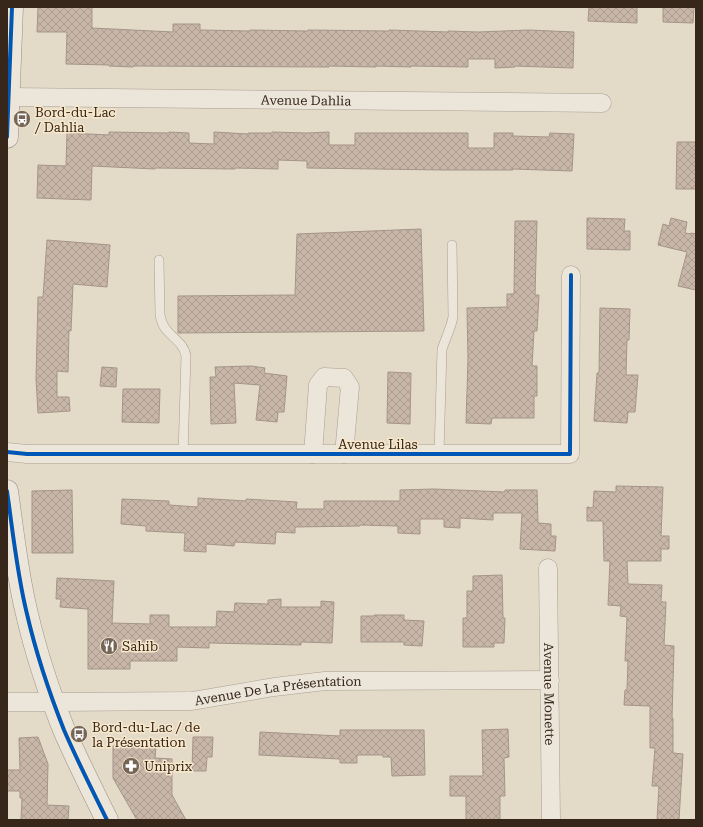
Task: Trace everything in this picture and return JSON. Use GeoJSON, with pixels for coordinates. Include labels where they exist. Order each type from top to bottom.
{"type":"FeatureCollection","features":[{"type":"Feature","properties":{"kind":"street"},"geometry":{"type":"LineString","coordinates":[[7,138],[12,7]]}},
{"type":"Feature","properties":{"kind":"street","name":"Avenue Dahlia"},"geometry":{"type":"LineString","coordinates":[[9,97],[602,103]]}},
{"type":"Feature","properties":{"kind":"street","name":"Avenue Lilas"},"geometry":{"type":"LineString","coordinates":[[7,452],[27,454],[570,454],[571,275]]}},
{"type":"Feature","properties":{"kind":"street","name":"Avenue Lilas"},"geometry":{"type":"LineString","coordinates":[[313,454],[318,385],[324,377],[344,378],[350,387],[344,454]]}},
{"type":"Feature","properties":{"kind":"street"},"geometry":{"type":"LineString","coordinates":[[7,492],[18,574],[26,614],[44,674],[64,730],[107,820]]}},
{"type":"Feature","properties":{"kind":"street","name":"Avenue Monette"},"geometry":{"type":"LineString","coordinates":[[548,568],[551,820]]}},
{"type":"Feature","properties":{"kind":"street","name":"Avenue De La Présentation"},"geometry":{"type":"LineString","coordinates":[[7,702],[192,701],[274,687],[325,682],[550,680]]}},
{"type":"Feature","properties":{"kind":"lane"},"geometry":{"type":"LineString","coordinates":[[439,454],[442,349],[453,317],[452,245]]}},
{"type":"Feature","properties":{"kind":"lane"},"geometry":{"type":"LineString","coordinates":[[159,260],[161,322],[185,350],[186,356],[183,454]]}},
{"type":"Feature","properties":{"kind":"building"},"geometry":{"type":"Polygon","coordinates":[[[38,7],[92,7],[92,28],[173,32],[173,24],[200,24],[200,30],[389,30],[478,32],[529,30],[574,32],[573,68],[515,66],[495,68],[495,59],[468,59],[468,67],[133,67],[66,64],[67,32],[37,32],[38,7]]]}},
{"type":"Feature","properties":{"kind":"building"},"geometry":{"type":"Polygon","coordinates":[[[589,7],[637,7],[637,23],[588,21],[589,7]]]}},
{"type":"Feature","properties":{"kind":"building"},"geometry":{"type":"Polygon","coordinates":[[[663,7],[694,7],[693,23],[663,22],[663,7]]]}},
{"type":"Feature","properties":{"kind":"building"},"geometry":{"type":"Polygon","coordinates":[[[109,132],[189,133],[189,143],[214,144],[214,132],[248,134],[272,132],[329,132],[329,145],[355,145],[355,133],[468,133],[468,148],[494,148],[494,133],[513,133],[513,136],[549,137],[550,133],[574,134],[572,171],[513,169],[445,170],[307,168],[307,161],[278,160],[278,169],[155,169],[92,166],[91,200],[37,198],[38,165],[66,166],[67,133],[109,135],[109,132]]]}},
{"type":"Feature","properties":{"kind":"building"},"geometry":{"type":"Polygon","coordinates":[[[677,142],[696,142],[696,189],[676,189],[677,142]]]}},
{"type":"Feature","properties":{"kind":"building"},"geometry":{"type":"Polygon","coordinates":[[[587,218],[625,219],[624,231],[630,231],[630,250],[587,249],[587,218]]]}},
{"type":"Feature","properties":{"kind":"building"},"geometry":{"type":"Polygon","coordinates":[[[671,218],[687,222],[685,233],[696,234],[696,290],[678,286],[687,252],[658,245],[663,224],[669,226],[671,218]]]}},
{"type":"Feature","properties":{"kind":"building"},"geometry":{"type":"Polygon","coordinates":[[[515,221],[537,221],[535,295],[539,295],[537,331],[534,331],[532,366],[537,366],[537,396],[534,396],[534,418],[492,418],[491,424],[466,423],[468,359],[467,308],[507,307],[507,294],[514,294],[515,221]]]}},
{"type":"Feature","properties":{"kind":"building"},"geometry":{"type":"Polygon","coordinates":[[[421,229],[424,331],[178,333],[178,296],[295,295],[297,234],[421,229]]]}},
{"type":"Feature","properties":{"kind":"building"},"geometry":{"type":"Polygon","coordinates":[[[47,240],[110,245],[107,287],[73,284],[71,331],[69,330],[68,372],[57,371],[57,397],[69,397],[70,411],[38,413],[36,379],[38,297],[43,297],[47,240]]]}},
{"type":"Feature","properties":{"kind":"building"},"geometry":{"type":"Polygon","coordinates":[[[600,308],[630,309],[626,375],[638,375],[635,412],[628,412],[627,423],[594,421],[597,373],[599,373],[600,308]]]}},
{"type":"Feature","properties":{"kind":"building"},"geometry":{"type":"Polygon","coordinates":[[[251,366],[265,368],[264,373],[287,376],[284,412],[278,412],[277,422],[256,420],[260,385],[234,383],[236,423],[211,424],[210,377],[216,377],[215,367],[251,366]]]}},
{"type":"Feature","properties":{"kind":"building"},"geometry":{"type":"Polygon","coordinates":[[[102,367],[117,368],[116,387],[100,386],[102,367]]]}},
{"type":"Feature","properties":{"kind":"building"},"geometry":{"type":"Polygon","coordinates":[[[388,372],[411,373],[410,424],[387,423],[388,372]]]}},
{"type":"Feature","properties":{"kind":"building"},"geometry":{"type":"Polygon","coordinates":[[[123,389],[160,389],[159,423],[122,422],[123,389]]]}},
{"type":"Feature","properties":{"kind":"building"},"geometry":{"type":"Polygon","coordinates":[[[616,486],[663,487],[661,536],[669,536],[669,549],[661,549],[661,561],[627,561],[628,584],[662,585],[661,602],[666,602],[664,645],[674,646],[672,718],[673,753],[683,754],[679,820],[657,820],[659,786],[652,786],[655,748],[650,748],[650,706],[624,705],[625,690],[627,690],[628,661],[625,661],[627,617],[620,616],[621,606],[608,605],[610,561],[604,561],[603,521],[587,521],[587,507],[593,508],[594,491],[616,492],[616,486]]]}},
{"type":"Feature","properties":{"kind":"building"},"geometry":{"type":"Polygon","coordinates":[[[434,489],[505,492],[505,490],[537,490],[538,523],[551,524],[551,536],[556,536],[555,551],[520,549],[522,513],[493,513],[493,520],[460,518],[460,528],[444,527],[444,519],[420,519],[420,534],[398,533],[398,526],[360,525],[295,527],[295,533],[276,532],[275,544],[235,542],[234,546],[206,544],[206,552],[184,551],[185,533],[146,531],[146,526],[121,524],[122,499],[169,501],[169,505],[198,507],[198,498],[246,501],[246,499],[297,502],[296,509],[324,509],[324,501],[400,501],[400,490],[434,489]]]}},
{"type":"Feature","properties":{"kind":"building"},"geometry":{"type":"Polygon","coordinates":[[[72,490],[73,553],[32,553],[32,491],[72,490]]]}},
{"type":"Feature","properties":{"kind":"building"},"geometry":{"type":"Polygon","coordinates":[[[502,575],[503,618],[505,618],[504,643],[494,643],[494,647],[463,647],[463,618],[467,618],[467,591],[473,591],[473,576],[502,575]]]}},
{"type":"Feature","properties":{"kind":"building"},"geometry":{"type":"Polygon","coordinates":[[[57,578],[114,581],[112,623],[150,624],[150,615],[169,615],[169,627],[216,627],[217,611],[234,612],[235,603],[268,604],[268,600],[281,599],[281,607],[321,607],[321,601],[334,602],[332,643],[301,642],[301,645],[209,643],[209,648],[177,647],[177,661],[130,661],[130,669],[88,669],[88,609],[60,607],[61,599],[56,599],[57,578]]]}},
{"type":"Feature","properties":{"kind":"building"},"geometry":{"type":"Polygon","coordinates":[[[404,615],[404,620],[424,621],[422,646],[404,645],[404,642],[361,642],[361,616],[404,615]]]}},
{"type":"Feature","properties":{"kind":"building"},"geometry":{"type":"Polygon","coordinates":[[[508,729],[509,757],[504,758],[505,796],[500,796],[500,820],[466,820],[466,796],[450,796],[450,776],[483,776],[482,730],[508,729]]]}},
{"type":"Feature","properties":{"kind":"building"},"geometry":{"type":"Polygon","coordinates":[[[340,730],[424,730],[425,775],[392,776],[391,757],[383,757],[383,755],[357,755],[357,763],[340,763],[340,759],[259,755],[260,732],[340,736],[340,730]]]}},
{"type":"Feature","properties":{"kind":"building"},"geometry":{"type":"Polygon","coordinates":[[[38,737],[48,764],[47,805],[69,806],[68,820],[21,820],[22,798],[20,798],[20,791],[7,791],[7,770],[20,770],[19,738],[38,737]]]}},
{"type":"Feature","properties":{"kind":"building"},"geometry":{"type":"Polygon","coordinates":[[[193,737],[213,737],[212,757],[207,757],[206,771],[192,771],[193,737]]]}},
{"type":"Feature","properties":{"kind":"building"},"geometry":{"type":"Polygon","coordinates":[[[113,746],[156,747],[155,758],[172,759],[172,795],[186,820],[137,820],[113,778],[113,746]]]}},
{"type":"Feature","properties":{"kind":"cycle path"},"geometry":{"type":"LineString","coordinates":[[7,137],[12,7]]}},
{"type":"Feature","properties":{"kind":"cycle path"},"geometry":{"type":"LineString","coordinates":[[7,452],[27,454],[570,454],[571,275]]}},
{"type":"Feature","properties":{"kind":"cycle path"},"geometry":{"type":"LineString","coordinates":[[7,491],[20,584],[39,658],[64,730],[107,820]]}},
{"type":"Feature","properties":{"kind":"place","name":"Bord-du-Lac / Dahlia"},"geometry":{"type":"Point","coordinates":[22,119]}},
{"type":"Feature","properties":{"kind":"place","name":"Sahib"},"geometry":{"type":"Point","coordinates":[109,646]}},
{"type":"Feature","properties":{"kind":"place","name":"Bord-du-Lac / de la Présentation"},"geometry":{"type":"Point","coordinates":[79,734]}},
{"type":"Feature","properties":{"kind":"place","name":"Uniprix"},"geometry":{"type":"Point","coordinates":[131,766]}}]}
